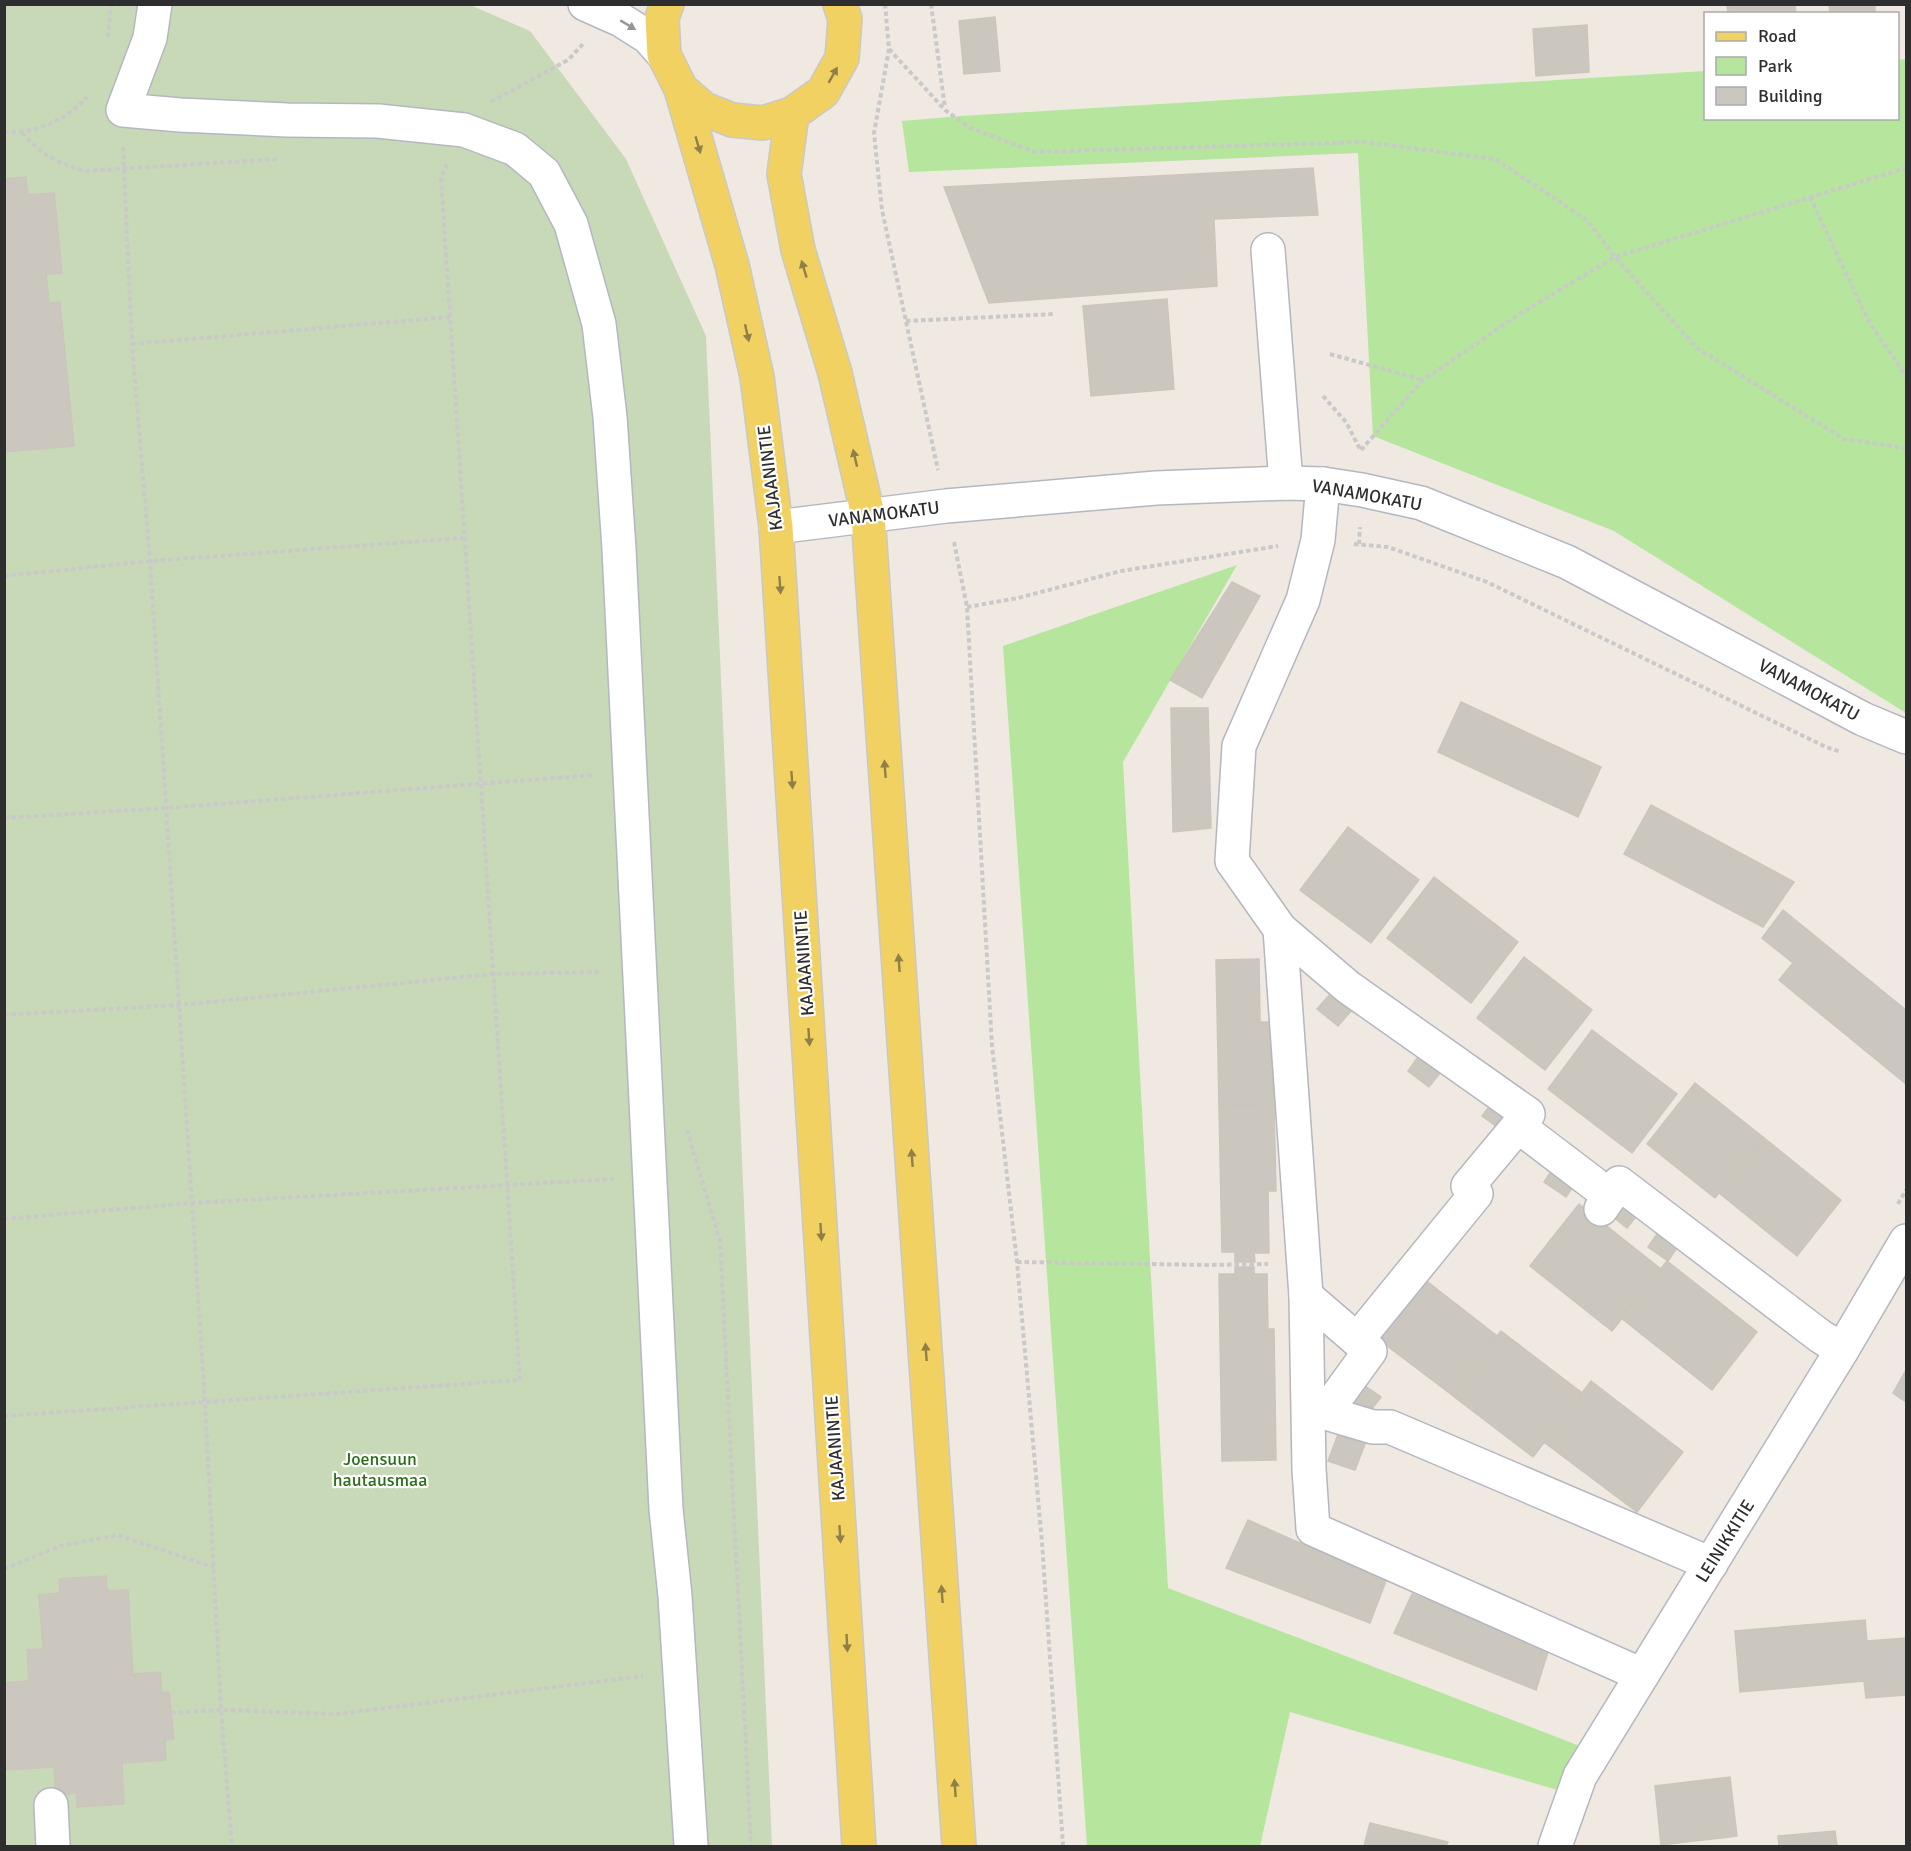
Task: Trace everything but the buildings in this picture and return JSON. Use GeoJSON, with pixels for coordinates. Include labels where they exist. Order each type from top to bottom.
{"type":"FeatureCollection","features":[{"type":"Feature","properties":{"kind":"main road"},"geometry":{"type":"LineString","coordinates":[[667,4],[662,18],[664,55],[681,89],[704,109],[732,120],[763,123],[792,114],[823,92],[842,58],[845,19],[840,4]]}},
{"type":"Feature","properties":{"kind":"main road","name":"KAJAANINTIE"},"geometry":{"type":"LineString","coordinates":[[681,89],[732,265],[755,366],[776,526],[859,1846]]}},
{"type":"Feature","properties":{"kind":"main road"},"geometry":{"type":"LineString","coordinates":[[792,114],[784,174],[796,239],[835,373],[868,515],[959,1846]]}},
{"type":"Feature","properties":{"kind":"street"},"geometry":{"type":"LineString","coordinates":[[155,4],[150,38],[123,110],[287,120],[378,121],[464,130],[515,148],[544,173],[571,224],[599,324],[610,417],[619,549],[666,1509],[675,1596],[691,1846]]}},
{"type":"Feature","properties":{"kind":"street"},"geometry":{"type":"LineString","coordinates":[[585,4],[621,20],[648,37],[664,55]]}},
{"type":"Feature","properties":{"kind":"street"},"geometry":{"type":"LineString","coordinates":[[1268,249],[1286,483]]}},
{"type":"Feature","properties":{"kind":"street","name":"VANAMOKATU"},"geometry":{"type":"LineString","coordinates":[[776,526],[946,506],[1156,488],[1286,483],[1323,484],[1362,490],[1421,503],[1567,562],[1863,719],[1906,737]]}},
{"type":"Feature","properties":{"kind":"street"},"geometry":{"type":"LineString","coordinates":[[1323,484],[1317,540],[1303,600],[1239,746],[1232,861],[1280,929],[1348,987],[1528,1114],[1468,1186],[1476,1194],[1357,1340]]}},
{"type":"Feature","properties":{"kind":"street"},"geometry":{"type":"LineString","coordinates":[[1280,929],[1306,1296],[1317,1410],[1309,1469],[1313,1529],[1642,1675]]}},
{"type":"Feature","properties":{"kind":"street"},"geometry":{"type":"LineString","coordinates":[[1518,1126],[1606,1202],[1619,1183],[1820,1336],[1842,1350]]}},
{"type":"Feature","properties":{"kind":"street","name":"LEINIKKITIE"},"geometry":{"type":"LineString","coordinates":[[1555,1846],[1580,1776],[1842,1350],[1906,1241]]}},
{"type":"Feature","properties":{"kind":"street"},"geometry":{"type":"LineString","coordinates":[[1306,1296],[1370,1351],[1317,1410]]}},
{"type":"Feature","properties":{"kind":"street"},"geometry":{"type":"LineString","coordinates":[[1317,1410],[1373,1427],[1389,1427],[1711,1564]]}},
{"type":"Feature","properties":{"kind":"street"},"geometry":{"type":"LineString","coordinates":[[51,1805],[53,1846]]}},
{"type":"Feature","properties":{"kind":"path"},"geometry":{"type":"LineString","coordinates":[[108,43],[111,4]]}},
{"type":"Feature","properties":{"kind":"path"},"geometry":{"type":"LineString","coordinates":[[885,4],[889,49],[874,133],[882,210],[967,607],[992,1046],[1017,1262],[1042,1543],[1063,1846]]}},
{"type":"Feature","properties":{"kind":"path"},"geometry":{"type":"LineString","coordinates":[[931,4],[945,110]]}},
{"type":"Feature","properties":{"kind":"path"},"geometry":{"type":"LineString","coordinates":[[889,49],[945,110],[970,128],[1035,152],[1363,142],[1495,159],[1587,220],[1615,257],[1697,348],[1844,439],[1906,448]]}},
{"type":"Feature","properties":{"kind":"path"},"geometry":{"type":"LineString","coordinates":[[4,132],[22,133],[62,118],[75,110],[89,94]]}},
{"type":"Feature","properties":{"kind":"path"},"geometry":{"type":"LineString","coordinates":[[4,1416],[520,1380],[441,178],[449,159]]}},
{"type":"Feature","properties":{"kind":"path"},"geometry":{"type":"LineString","coordinates":[[1361,450],[1422,380],[1518,315],[1615,257],[1906,168]]}},
{"type":"Feature","properties":{"kind":"path"},"geometry":{"type":"LineString","coordinates":[[124,169],[132,344],[150,561],[205,1402],[220,1710],[232,1846]]}},
{"type":"Feature","properties":{"kind":"path"},"geometry":{"type":"LineString","coordinates":[[1810,197],[1869,322],[1906,376]]}},
{"type":"Feature","properties":{"kind":"path"},"geometry":{"type":"LineString","coordinates":[[906,321],[1055,314]]}},
{"type":"Feature","properties":{"kind":"path"},"geometry":{"type":"LineString","coordinates":[[132,344],[450,317]]}},
{"type":"Feature","properties":{"kind":"path"},"geometry":{"type":"LineString","coordinates":[[1330,354],[1422,380]]}},
{"type":"Feature","properties":{"kind":"path"},"geometry":{"type":"LineString","coordinates":[[1323,396],[1346,422],[1361,450],[1362,460]]}},
{"type":"Feature","properties":{"kind":"path"},"geometry":{"type":"LineString","coordinates":[[4,576],[150,561],[464,538]]}},
{"type":"Feature","properties":{"kind":"path"},"geometry":{"type":"LineString","coordinates":[[967,607],[1018,598],[1121,571],[1317,540],[1388,547],[1487,582],[1815,742],[1846,754]]}},
{"type":"Feature","properties":{"kind":"path"},"geometry":{"type":"LineString","coordinates":[[4,818],[166,808],[630,772]]}},
{"type":"Feature","properties":{"kind":"path"},"geometry":{"type":"LineString","coordinates":[[4,1015],[179,1005],[493,974],[640,972]]}},
{"type":"Feature","properties":{"kind":"path"},"geometry":{"type":"LineString","coordinates":[[687,1129],[720,1242],[751,1846]]}},
{"type":"Feature","properties":{"kind":"path"},"geometry":{"type":"LineString","coordinates":[[4,1219],[192,1203],[507,1184],[650,1178]]}},
{"type":"Feature","properties":{"kind":"path"},"geometry":{"type":"LineString","coordinates":[[1017,1262],[1208,1265],[1304,1263]]}},
{"type":"Feature","properties":{"kind":"path"},"geometry":{"type":"LineString","coordinates":[[4,1569],[60,1546],[118,1535],[213,1567]]}},
{"type":"Feature","properties":{"kind":"path"},"geometry":{"type":"LineString","coordinates":[[171,1713],[220,1710],[337,1714],[680,1671]]}},
{"type":"Feature","properties":{"kind":"green space","name":"Joensuun hautausmaa"},"geometry":{"type":"Polygon","coordinates":[[[5,5],[470,5],[530,31],[626,159],[706,336],[772,1846],[5,1846],[5,5]]]}},
{"type":"Feature","properties":{"kind":"green space"},"geometry":{"type":"Polygon","coordinates":[[[1906,59],[1906,713],[1614,531],[1373,436],[1358,153],[909,172],[902,121],[1704,71],[1704,120],[1899,120],[1899,60],[1906,59]]]}},
{"type":"Feature","properties":{"kind":"green space"},"geometry":{"type":"Polygon","coordinates":[[[1237,565],[1123,762],[1168,1588],[1580,1746],[1561,1791],[1290,1712],[1260,1846],[1087,1846],[1003,646],[1237,565]]]}}]}
